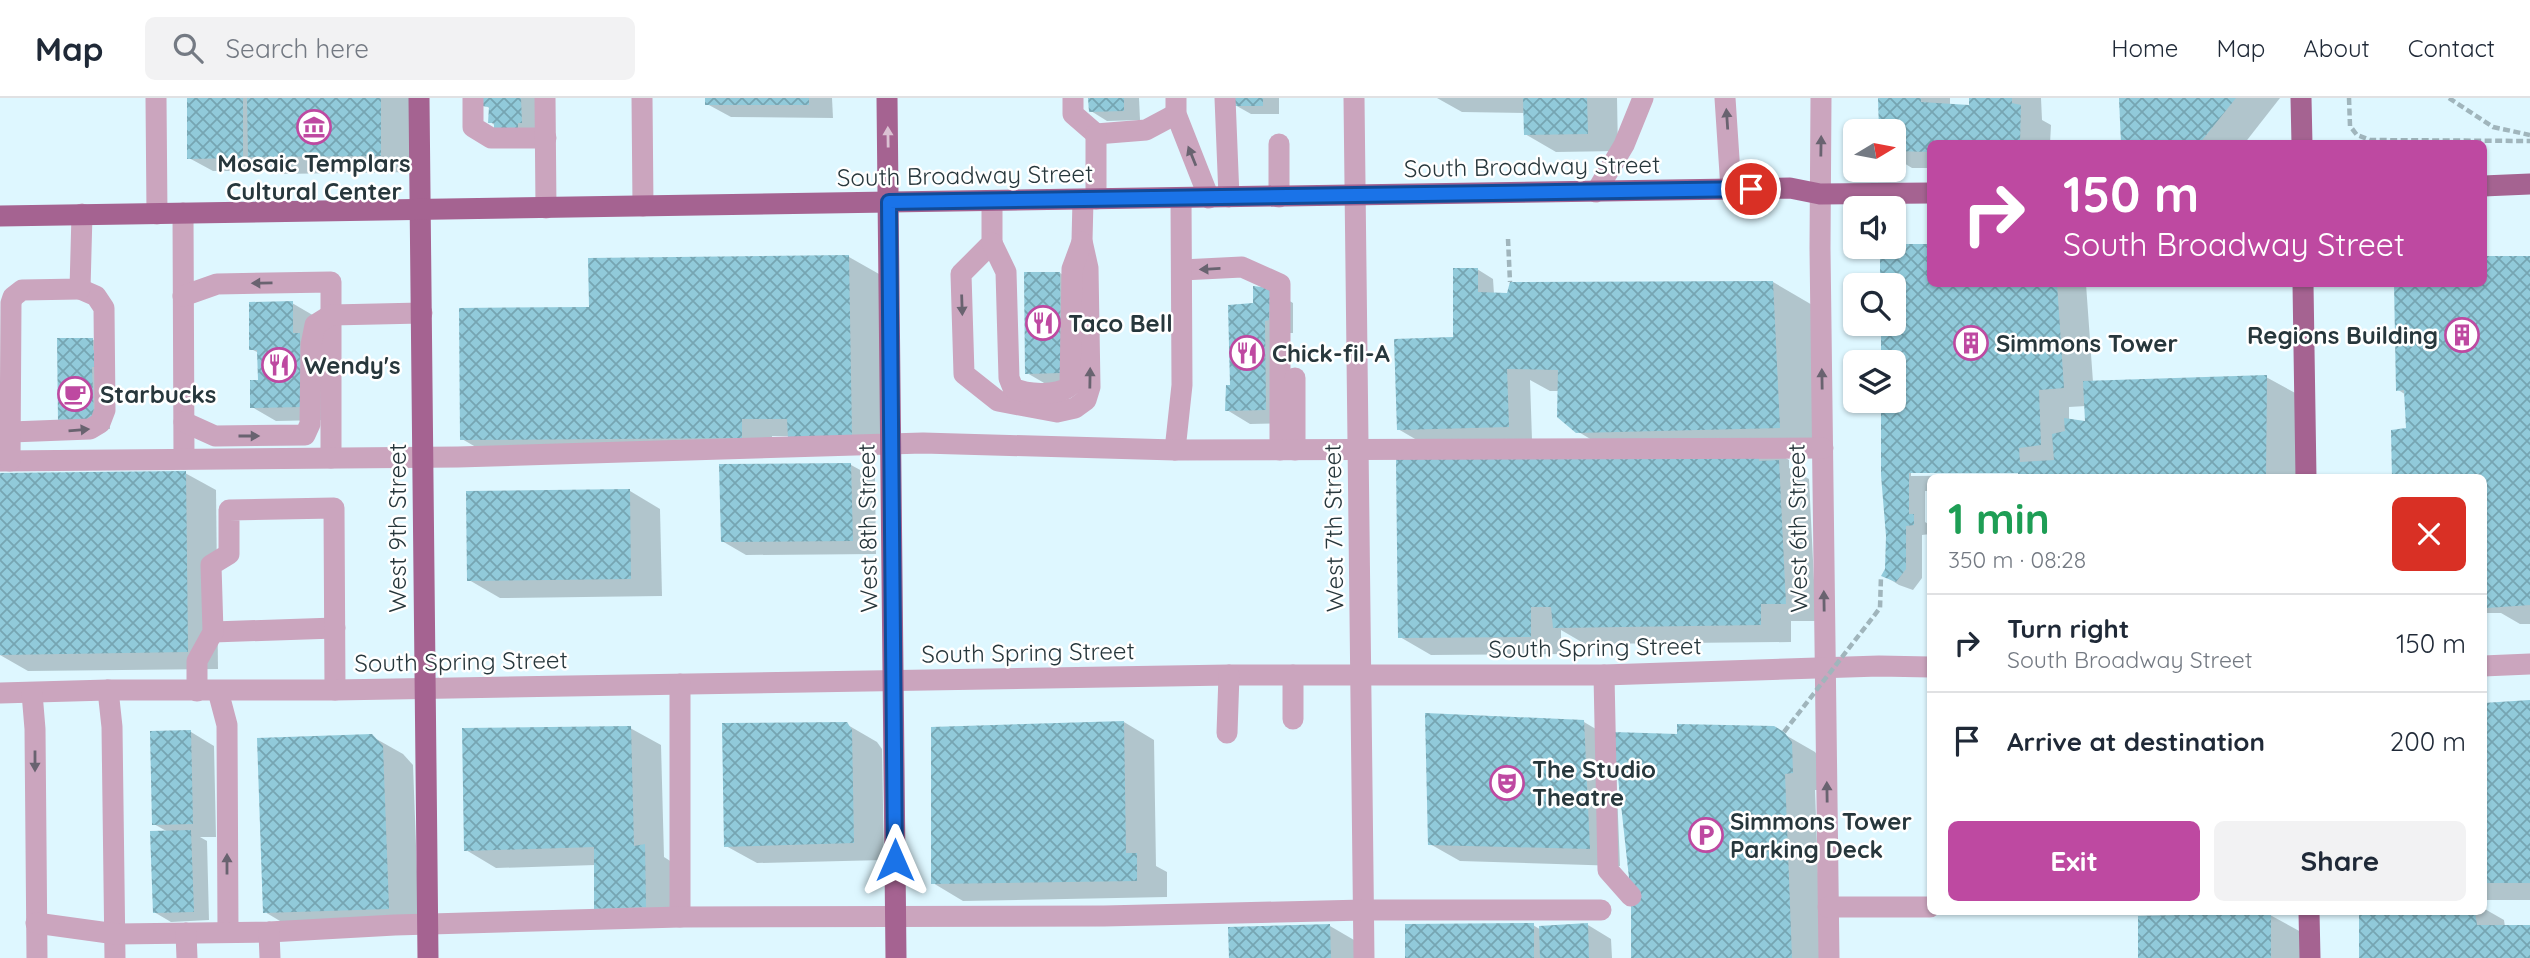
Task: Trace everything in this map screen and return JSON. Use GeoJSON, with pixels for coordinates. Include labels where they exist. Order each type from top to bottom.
{"type":"FeatureCollection","features":[{"type":"Feature","properties":{"kind":"main road","name":"West 9th Street"},"geometry":{"type":"LineString","coordinates":[[419,98],[428,958]]}},
{"type":"Feature","properties":{"kind":"main road","name":"West 8th Street"},"geometry":{"type":"LineString","coordinates":[[887,98],[896,958]]}},
{"type":"Feature","properties":{"kind":"main road"},"geometry":{"type":"LineString","coordinates":[[2301,98],[2302,140]]}},
{"type":"Feature","properties":{"kind":"main road"},"geometry":{"type":"LineString","coordinates":[[2487,186],[2530,184]]}},
{"type":"Feature","properties":{"kind":"main road","name":"South Broadway Street"},"geometry":{"type":"LineString","coordinates":[[0,216],[1790,188],[1820,194],[1927,193]]}},
{"type":"Feature","properties":{"kind":"main road"},"geometry":{"type":"LineString","coordinates":[[2303,287],[2305,474]]}},
{"type":"Feature","properties":{"kind":"main road"},"geometry":{"type":"LineString","coordinates":[[2309,915],[2309,958]]}},
{"type":"Feature","properties":{"kind":"street"},"geometry":{"type":"LineString","coordinates":[[156,98],[157,214]]}},
{"type":"Feature","properties":{"kind":"street"},"geometry":{"type":"LineString","coordinates":[[473,98],[473,127],[491,138],[545,138]]}},
{"type":"Feature","properties":{"kind":"street"},"geometry":{"type":"LineString","coordinates":[[545,98],[546,208]]}},
{"type":"Feature","properties":{"kind":"street"},"geometry":{"type":"LineString","coordinates":[[642,98],[643,206]]}},
{"type":"Feature","properties":{"kind":"street"},"geometry":{"type":"LineString","coordinates":[[1073,98],[1073,114],[1096,134],[1146,130],[1176,106],[1219,197]]}},
{"type":"Feature","properties":{"kind":"street"},"geometry":{"type":"LineString","coordinates":[[1219,197],[1226,98]]}},
{"type":"Feature","properties":{"kind":"street","name":"West 7th Street"},"geometry":{"type":"LineString","coordinates":[[1354,98],[1364,958]]}},
{"type":"Feature","properties":{"kind":"street"},"geometry":{"type":"LineString","coordinates":[[1596,192],[1624,145],[1643,98]]}},
{"type":"Feature","properties":{"kind":"street"},"geometry":{"type":"LineString","coordinates":[[1726,98],[1731,189]]}},
{"type":"Feature","properties":{"kind":"street","name":"West 6th Street"},"geometry":{"type":"LineString","coordinates":[[1821,98],[1829,958]]}},
{"type":"Feature","properties":{"kind":"street"},"geometry":{"type":"LineString","coordinates":[[992,201],[992,243],[1006,272],[1009,378],[1013,388],[1030,393],[1064,391],[1070,386],[1072,377],[1072,269],[1082,241],[1096,134]]}},
{"type":"Feature","properties":{"kind":"street"},"geometry":{"type":"LineString","coordinates":[[1279,144],[1279,197]]}},
{"type":"Feature","properties":{"kind":"street"},"geometry":{"type":"LineString","coordinates":[[1175,450],[1182,385],[1181,198]]}},
{"type":"Feature","properties":{"kind":"street"},"geometry":{"type":"LineString","coordinates":[[183,213],[184,459]]}},
{"type":"Feature","properties":{"kind":"street"},"geometry":{"type":"LineString","coordinates":[[80,289],[82,214]]}},
{"type":"Feature","properties":{"kind":"street"},"geometry":{"type":"LineString","coordinates":[[992,243],[961,274],[964,374],[998,401],[1057,412],[1075,408],[1086,400],[1090,387],[1088,268],[1082,241]]}},
{"type":"Feature","properties":{"kind":"street"},"geometry":{"type":"LineString","coordinates":[[1182,270],[1269,265],[1294,284],[1288,450]]}},
{"type":"Feature","properties":{"kind":"street"},"geometry":{"type":"LineString","coordinates":[[183,296],[217,284],[331,282],[331,458]]}},
{"type":"Feature","properties":{"kind":"street"},"geometry":{"type":"LineString","coordinates":[[10,432],[90,429],[100,423],[105,410],[104,308],[96,296],[80,289],[22,290],[13,297],[10,432],[5,461],[423,457],[923,443],[1175,450],[1823,447]]}},
{"type":"Feature","properties":{"kind":"street"},"geometry":{"type":"LineString","coordinates":[[184,422],[215,436],[305,435],[310,424],[310,345],[315,326],[331,315],[422,313]]}},
{"type":"Feature","properties":{"kind":"street"},"geometry":{"type":"LineString","coordinates":[[228,932],[227,725],[207,691],[197,661],[213,632],[211,565],[229,554],[229,510],[334,509],[335,690]]}},
{"type":"Feature","properties":{"kind":"street"},"geometry":{"type":"LineString","coordinates":[[213,632],[335,628]]}},
{"type":"Feature","properties":{"kind":"street"},"geometry":{"type":"LineString","coordinates":[[2487,666],[2530,664]]}},
{"type":"Feature","properties":{"kind":"street","name":"South Spring Street"},"geometry":{"type":"LineString","coordinates":[[0,693],[1229,675],[1604,675],[1825,670],[1879,666],[1927,667]]}},
{"type":"Feature","properties":{"kind":"street"},"geometry":{"type":"LineString","coordinates":[[1227,733],[1229,675]]}},
{"type":"Feature","properties":{"kind":"street"},"geometry":{"type":"LineString","coordinates":[[1293,675],[1293,719]]}},
{"type":"Feature","properties":{"kind":"street"},"geometry":{"type":"LineString","coordinates":[[1604,675],[1608,870],[1631,896]]}},
{"type":"Feature","properties":{"kind":"street"},"geometry":{"type":"LineString","coordinates":[[680,684],[680,917]]}},
{"type":"Feature","properties":{"kind":"street"},"geometry":{"type":"LineString","coordinates":[[108,690],[112,727],[115,958]]}},
{"type":"Feature","properties":{"kind":"street"},"geometry":{"type":"LineString","coordinates":[[32,693],[35,729],[37,958]]}},
{"type":"Feature","properties":{"kind":"street"},"geometry":{"type":"LineString","coordinates":[[1606,732],[1616,754]]}},
{"type":"Feature","properties":{"kind":"street"},"geometry":{"type":"LineString","coordinates":[[36,923],[116,934],[269,932],[680,917],[939,917],[1227,907],[1601,910]]}},
{"type":"Feature","properties":{"kind":"street"},"geometry":{"type":"LineString","coordinates":[[1828,907],[1927,907]]}},
{"type":"Feature","properties":{"kind":"street"},"geometry":{"type":"LineString","coordinates":[[269,932],[270,958]]}},
{"type":"Feature","properties":{"kind":"street"},"geometry":{"type":"LineString","coordinates":[[186,933],[187,958]]}},
{"type":"Feature","properties":{"kind":"path"},"geometry":{"type":"LineString","coordinates":[[2349,98],[2350,127],[2357,135],[2370,140]]}},
{"type":"Feature","properties":{"kind":"path"},"geometry":{"type":"LineString","coordinates":[[2449,98],[2493,127],[2530,135]]}},
{"type":"Feature","properties":{"kind":"path"},"geometry":{"type":"LineString","coordinates":[[2487,141],[2530,141]]}},
{"type":"Feature","properties":{"kind":"path"},"geometry":{"type":"LineString","coordinates":[[1508,239],[1510,282]]}},
{"type":"Feature","properties":{"kind":"path"},"geometry":{"type":"LineString","coordinates":[[1784,732],[1880,608],[1881,576]]}},
{"type":"Feature","properties":{"kind":"building"},"geometry":{"type":"Polygon","coordinates":[[[187,98],[243,98],[243,158],[187,159],[187,98]]]}},
{"type":"Feature","properties":{"kind":"building","name":"Mosaic Templars Cultural Center"},"geometry":{"type":"Polygon","coordinates":[[[247,98],[381,98],[381,156],[248,157],[247,98]]]}},
{"type":"Feature","properties":{"kind":"building"},"geometry":{"type":"Polygon","coordinates":[[[482,98],[521,98],[522,123],[518,123],[518,130],[494,130],[494,123],[488,123],[489,107],[482,106],[482,98]]]}},
{"type":"Feature","properties":{"kind":"building"},"geometry":{"type":"Polygon","coordinates":[[[705,98],[809,98],[809,105],[705,105],[705,98]]]}},
{"type":"Feature","properties":{"kind":"building"},"geometry":{"type":"Polygon","coordinates":[[[1088,98],[1124,98],[1124,111],[1089,112],[1088,98]]]}},
{"type":"Feature","properties":{"kind":"building"},"geometry":{"type":"Polygon","coordinates":[[[1233,98],[1263,98],[1263,106],[1233,106],[1233,98]]]}},
{"type":"Feature","properties":{"kind":"building"},"geometry":{"type":"Polygon","coordinates":[[[1523,98],[1587,98],[1588,134],[1524,135],[1523,98]]]}},
{"type":"Feature","properties":{"kind":"building"},"geometry":{"type":"Polygon","coordinates":[[[1878,98],[1921,98],[1921,102],[1969,105],[1969,98],[2012,98],[2012,103],[2021,105],[2020,140],[1927,140],[1927,152],[1906,151],[1906,119],[1879,119],[1878,98]]]}},
{"type":"Feature","properties":{"kind":"building"},"geometry":{"type":"Polygon","coordinates":[[[2119,98],[2236,98],[2202,140],[2121,140],[2119,98]]]}},
{"type":"Feature","properties":{"kind":"building"},"geometry":{"type":"Polygon","coordinates":[[[1906,244],[1927,244],[1927,287],[2057,287],[2064,388],[2039,390],[2041,445],[2019,448],[2020,462],[2054,460],[2052,434],[2065,431],[2064,418],[2085,421],[2083,381],[2267,375],[2266,474],[1909,473],[1909,514],[1914,514],[1914,525],[1906,526],[1906,569],[1896,582],[1881,576],[1885,569],[1886,536],[1881,475],[1881,413],[1906,413],[1906,350],[1881,350],[1881,336],[1906,336],[1906,273],[1880,273],[1880,259],[1906,259],[1906,244]]]}},
{"type":"Feature","properties":{"kind":"building"},"geometry":{"type":"Polygon","coordinates":[[[849,255],[852,437],[788,438],[787,419],[742,419],[742,438],[460,440],[459,308],[589,307],[588,258],[849,255]]]}},
{"type":"Feature","properties":{"kind":"building"},"geometry":{"type":"Polygon","coordinates":[[[2487,256],[2530,256],[2530,605],[2487,608],[2487,474],[2392,474],[2391,430],[2406,428],[2404,390],[2396,391],[2394,287],[2487,287],[2487,256]]]}},
{"type":"Feature","properties":{"kind":"building"},"geometry":{"type":"Polygon","coordinates":[[[1453,268],[1478,268],[1478,292],[1507,293],[1510,282],[1773,281],[1780,428],[1576,433],[1557,417],[1558,370],[1507,369],[1509,427],[1397,430],[1394,339],[1453,337],[1453,268]]]}},
{"type":"Feature","properties":{"kind":"building","name":"Taco Bell"},"geometry":{"type":"Polygon","coordinates":[[[1024,272],[1060,272],[1061,373],[1025,374],[1024,272]]]}},
{"type":"Feature","properties":{"kind":"building","name":"Chick-fil-A"},"geometry":{"type":"Polygon","coordinates":[[[1253,286],[1270,288],[1269,320],[1265,321],[1266,410],[1225,411],[1226,385],[1230,385],[1228,305],[1253,303],[1253,286]]]}},
{"type":"Feature","properties":{"kind":"building","name":"Wendy's"},"geometry":{"type":"Polygon","coordinates":[[[293,301],[293,333],[300,333],[301,407],[250,408],[250,380],[258,380],[257,350],[249,350],[249,302],[293,301]]]}},
{"type":"Feature","properties":{"kind":"building","name":"Starbucks"},"geometry":{"type":"Polygon","coordinates":[[[57,338],[93,338],[93,350],[98,351],[98,367],[92,367],[94,420],[58,422],[57,338]]]}},
{"type":"Feature","properties":{"kind":"building"},"geometry":{"type":"Polygon","coordinates":[[[1759,440],[1759,461],[1779,460],[1786,604],[1761,604],[1761,625],[1553,628],[1551,607],[1531,607],[1531,637],[1398,638],[1396,457],[1759,440]]]}},
{"type":"Feature","properties":{"kind":"building"},"geometry":{"type":"Polygon","coordinates":[[[851,463],[853,541],[721,542],[719,464],[851,463]]]}},
{"type":"Feature","properties":{"kind":"building"},"geometry":{"type":"Polygon","coordinates":[[[186,471],[188,652],[0,655],[0,473],[186,471]]]}},
{"type":"Feature","properties":{"kind":"building"},"geometry":{"type":"Polygon","coordinates":[[[630,489],[631,579],[467,581],[466,491],[630,489]]]}},
{"type":"Feature","properties":{"kind":"building"},"geometry":{"type":"Polygon","coordinates":[[[2530,700],[2530,883],[2487,883],[2487,703],[2530,700]]]}},
{"type":"Feature","properties":{"kind":"building","name":"The Studio Theatre"},"geometry":{"type":"Polygon","coordinates":[[[1425,713],[1584,720],[1590,849],[1428,845],[1425,713]]]}},
{"type":"Feature","properties":{"kind":"building"},"geometry":{"type":"Polygon","coordinates":[[[1124,721],[1126,853],[1137,853],[1137,881],[931,884],[931,727],[1124,721]]]}},
{"type":"Feature","properties":{"kind":"building"},"geometry":{"type":"Polygon","coordinates":[[[847,722],[852,730],[854,843],[724,847],[722,723],[847,722]]]}},
{"type":"Feature","properties":{"kind":"building","name":"Simmons Tower Parking Deck"},"geometry":{"type":"Polygon","coordinates":[[[1677,724],[1774,726],[1784,732],[1792,742],[1793,773],[1785,774],[1792,958],[1631,958],[1631,896],[1613,732],[1677,734],[1677,724]]]}},
{"type":"Feature","properties":{"kind":"building"},"geometry":{"type":"Polygon","coordinates":[[[631,726],[634,846],[645,844],[646,907],[594,909],[594,847],[464,851],[462,728],[631,726]]]}},
{"type":"Feature","properties":{"kind":"building"},"geometry":{"type":"Polygon","coordinates":[[[191,730],[193,824],[152,825],[150,731],[191,730]]]}},
{"type":"Feature","properties":{"kind":"building"},"geometry":{"type":"Polygon","coordinates":[[[372,734],[383,746],[389,909],[263,913],[257,738],[372,734]]]}},
{"type":"Feature","properties":{"kind":"building"},"geometry":{"type":"Polygon","coordinates":[[[191,830],[194,912],[153,913],[150,831],[191,830]]]}},
{"type":"Feature","properties":{"kind":"building"},"geometry":{"type":"Polygon","coordinates":[[[2271,915],[2271,958],[2138,958],[2138,916],[2271,915]]]}},
{"type":"Feature","properties":{"kind":"building"},"geometry":{"type":"Polygon","coordinates":[[[2359,915],[2475,915],[2477,925],[2530,925],[2530,958],[2359,958],[2359,915]]]}},
{"type":"Feature","properties":{"kind":"building"},"geometry":{"type":"Polygon","coordinates":[[[1534,923],[1534,958],[1405,958],[1405,924],[1534,923]]]}},
{"type":"Feature","properties":{"kind":"building"},"geometry":{"type":"Polygon","coordinates":[[[1588,923],[1589,958],[1540,958],[1539,926],[1588,923]]]}},
{"type":"Feature","properties":{"kind":"building"},"geometry":{"type":"Polygon","coordinates":[[[1330,924],[1331,958],[1229,958],[1228,927],[1330,924]]]}},
{"type":"Feature","properties":{"kind":"place","name":"Mosaic Templars Cultural Center"},"geometry":{"type":"Point","coordinates":[314,127]}},
{"type":"Feature","properties":{"kind":"place","name":"Taco Bell"},"geometry":{"type":"Point","coordinates":[1043,323]}},
{"type":"Feature","properties":{"kind":"place","name":"Regions Building"},"geometry":{"type":"Point","coordinates":[2462,335]}},
{"type":"Feature","properties":{"kind":"place","name":"Simmons Tower"},"geometry":{"type":"Point","coordinates":[1971,343]}},
{"type":"Feature","properties":{"kind":"place","name":"Chick-fil-A"},"geometry":{"type":"Point","coordinates":[1247,353]}},
{"type":"Feature","properties":{"kind":"place","name":"Wendy's"},"geometry":{"type":"Point","coordinates":[279,365]}},
{"type":"Feature","properties":{"kind":"place","name":"Starbucks"},"geometry":{"type":"Point","coordinates":[75,394]}},
{"type":"Feature","properties":{"kind":"place","name":"The Studio Theatre"},"geometry":{"type":"Point","coordinates":[1507,783]}},
{"type":"Feature","properties":{"kind":"place","name":"Simmons Tower Parking Deck"},"geometry":{"type":"Point","coordinates":[1706,835]}},
{"type":"Feature","properties":{"kind":"route"},"geometry":{"type":"LineString","coordinates":[[895,860],[889,202],[1751,189]]}}]}
